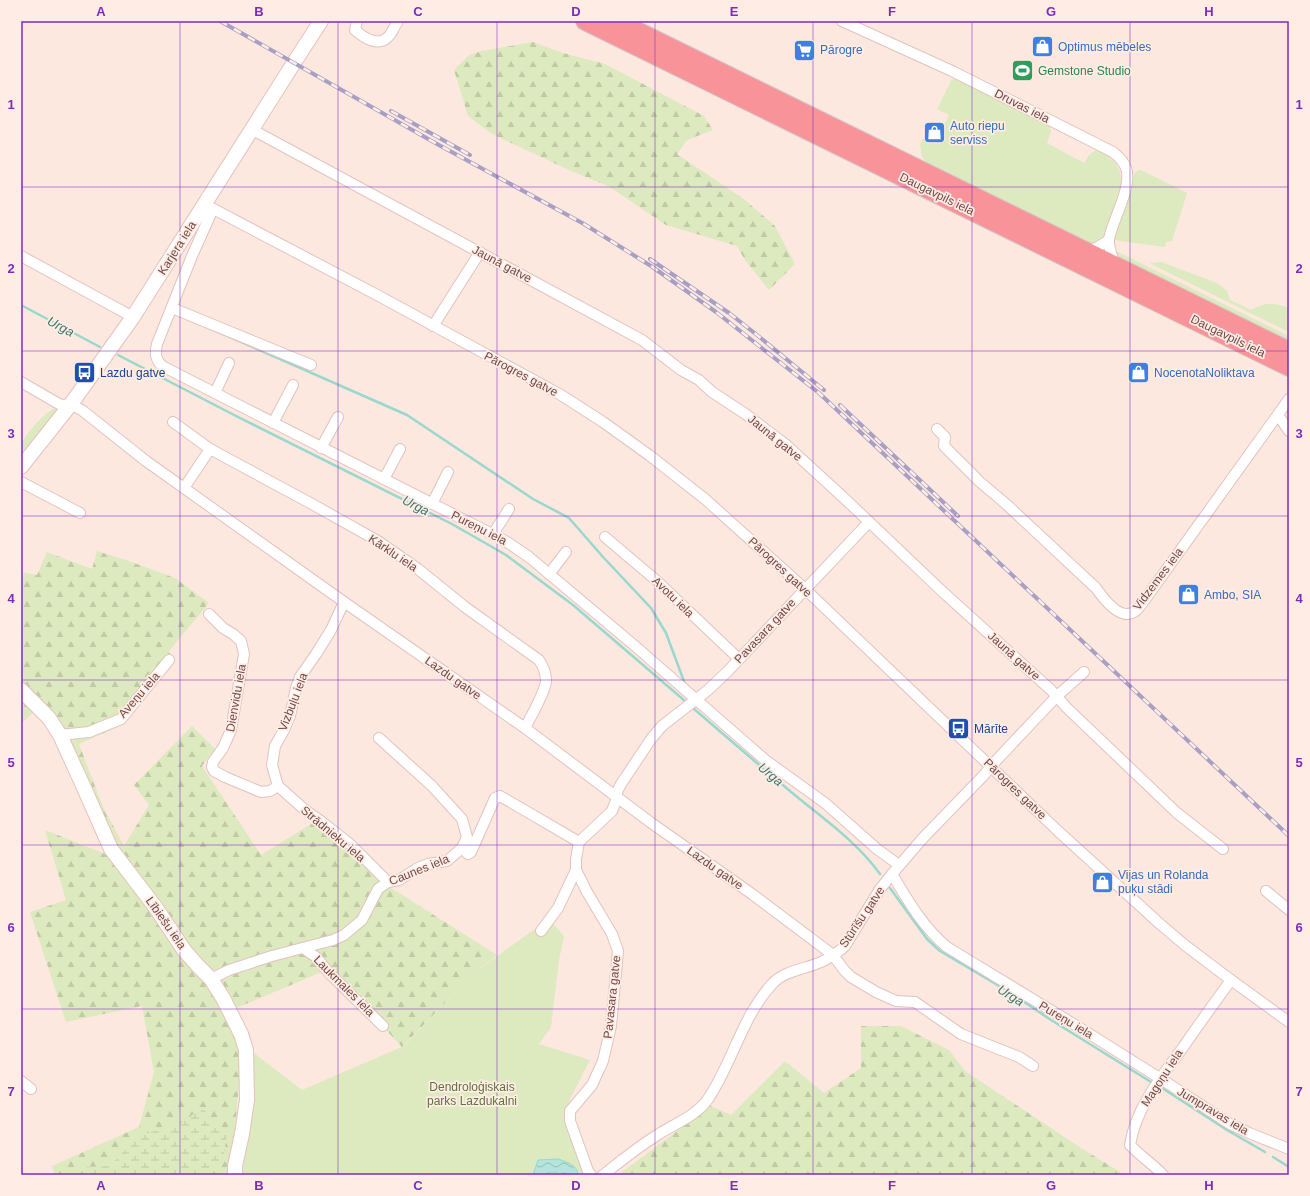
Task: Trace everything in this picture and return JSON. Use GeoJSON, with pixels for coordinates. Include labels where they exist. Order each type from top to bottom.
{"type":"FeatureCollection","features":[{"type":"Feature","properties":{"kind":"highway","name":"Daugavpils iela"},"geometry":{"type":"LineString","coordinates":[[585,21],[1289,367]]}},
{"type":"Feature","properties":{"kind":"highway","name":"Daugavpils iela"},"geometry":{"type":"LineString","coordinates":[[616,21],[1289,351]]}},
{"type":"Feature","properties":{"kind":"street","name":"Karjera iela"},"geometry":{"type":"LineString","coordinates":[[23,462],[70,404],[133,317],[208,207],[251,129],[322,21]]}},
{"type":"Feature","properties":{"kind":"street"},"geometry":{"type":"LineString","coordinates":[[357,21],[355,30],[361,36],[372,41],[381,41],[389,36],[397,21]]}},
{"type":"Feature","properties":{"kind":"street","name":"Druvas iela"},"geometry":{"type":"LineString","coordinates":[[842,21],[952,71],[1113,152],[1118,156],[1126,167],[1128,178],[1118,216],[1109,240]]}},
{"type":"Feature","properties":{"kind":"street","name":"Jaunā gatve"},"geometry":{"type":"LineString","coordinates":[[251,129],[642,340],[681,370],[699,380],[712,392],[744,413],[785,444],[1057,696],[1067,708],[1177,812],[1223,849]]}},
{"type":"Feature","properties":{"kind":"street"},"geometry":{"type":"LineString","coordinates":[[208,207],[192,256],[172,308],[311,365]]}},
{"type":"Feature","properties":{"kind":"street","name":"Pārogres gatve"},"geometry":{"type":"LineString","coordinates":[[208,207],[561,395],[649,454],[705,499],[805,589],[1058,831],[1160,924],[1186,946],[1289,1022]]}},
{"type":"Feature","properties":{"kind":"street"},"geometry":{"type":"LineString","coordinates":[[1085,251],[1096,248],[1109,240],[1111,253],[1116,266]]}},
{"type":"Feature","properties":{"kind":"street"},"geometry":{"type":"LineString","coordinates":[[433,326],[480,252]]}},
{"type":"Feature","properties":{"kind":"street"},"geometry":{"type":"LineString","coordinates":[[21,256],[133,317]]}},
{"type":"Feature","properties":{"kind":"street","name":"Pureņu iela"},"geometry":{"type":"LineString","coordinates":[[172,308],[155,350],[157,361],[168,369],[493,534],[518,549],[635,646],[694,701],[764,759],[825,803],[877,849],[899,865]]}},
{"type":"Feature","properties":{"kind":"street"},"geometry":{"type":"LineString","coordinates":[[215,393],[229,363]]}},
{"type":"Feature","properties":{"kind":"street","name":"Lazdu gatve"},"geometry":{"type":"LineString","coordinates":[[21,382],[59,404],[70,404],[83,411],[146,461],[344,602],[525,728],[617,798],[752,894],[833,955],[851,977],[876,992],[896,1001],[915,1002],[960,1034],[1019,1057],[1033,1066]]}},
{"type":"Feature","properties":{"kind":"street"},"geometry":{"type":"LineString","coordinates":[[273,423],[293,385]]}},
{"type":"Feature","properties":{"kind":"street","name":"Vidzemes iela"},"geometry":{"type":"LineString","coordinates":[[937,429],[945,437],[944,446],[970,473],[1096,588],[1106,601],[1119,612],[1126,615],[1135,612],[1141,605],[1289,399]]}},
{"type":"Feature","properties":{"kind":"street"},"geometry":{"type":"LineString","coordinates":[[1278,415],[1289,431]]}},
{"type":"Feature","properties":{"kind":"street"},"geometry":{"type":"LineString","coordinates":[[321,448],[338,417]]}},
{"type":"Feature","properties":{"kind":"street","name":"Kārklu iela"},"geometry":{"type":"LineString","coordinates":[[173,422],[210,449],[378,541],[418,569],[465,607],[539,660],[544,669],[546,681],[525,728]]}},
{"type":"Feature","properties":{"kind":"street"},"geometry":{"type":"LineString","coordinates":[[184,488],[210,449]]}},
{"type":"Feature","properties":{"kind":"street"},"geometry":{"type":"LineString","coordinates":[[384,479],[400,449]]}},
{"type":"Feature","properties":{"kind":"street"},"geometry":{"type":"LineString","coordinates":[[432,504],[448,472]]}},
{"type":"Feature","properties":{"kind":"street"},"geometry":{"type":"LineString","coordinates":[[21,482],[80,514]]}},
{"type":"Feature","properties":{"kind":"street"},"geometry":{"type":"LineString","coordinates":[[493,534],[509,510]]}},
{"type":"Feature","properties":{"kind":"street","name":"Pavasara gatve"},"geometry":{"type":"LineString","coordinates":[[617,798],[620,784],[651,739],[662,726],[708,690],[752,646],[771,624],[869,522]]}},
{"type":"Feature","properties":{"kind":"street","name":"Avotu iela"},"geometry":{"type":"LineString","coordinates":[[605,537],[657,581],[739,659]]}},
{"type":"Feature","properties":{"kind":"street"},"geometry":{"type":"LineString","coordinates":[[549,574],[566,552]]}},
{"type":"Feature","properties":{"kind":"street","name":"Vizbuļu iela"},"geometry":{"type":"LineString","coordinates":[[278,786],[272,765],[275,746],[290,716],[300,677],[330,630],[344,602]]}},
{"type":"Feature","properties":{"kind":"street","name":"Dienvidu iela"},"geometry":{"type":"LineString","coordinates":[[209,614],[223,628],[241,641],[244,654],[231,730],[223,748],[213,762],[212,767],[214,771],[225,777],[261,792],[270,791],[278,786]]}},
{"type":"Feature","properties":{"kind":"street","name":"Aveņu iela"},"geometry":{"type":"LineString","coordinates":[[60,735],[89,732],[121,719],[169,660]]}},
{"type":"Feature","properties":{"kind":"street","name":"Stūrīšu gatve"},"geometry":{"type":"LineString","coordinates":[[603,1175],[641,1146],[683,1121],[703,1104],[726,1066],[751,1014],[762,996],[775,981],[794,971],[825,960],[845,946],[880,889],[899,865],[1057,696],[1084,672]]}},
{"type":"Feature","properties":{"kind":"street","name":"Lībiešu iela"},"geometry":{"type":"LineString","coordinates":[[21,690],[49,718],[60,735],[110,849],[152,903],[184,950],[211,979],[223,998],[241,1034],[246,1050],[247,1100],[235,1166],[235,1175]]}},
{"type":"Feature","properties":{"kind":"street","name":"Caunes iela"},"geometry":{"type":"LineString","coordinates":[[211,979],[229,970],[334,940],[344,935],[362,920],[378,889],[388,882],[399,880],[418,868],[428,864],[447,861],[462,848],[467,837],[462,819],[432,786],[378,738]]}},
{"type":"Feature","properties":{"kind":"street","name":"Strādnieku iela"},"geometry":{"type":"LineString","coordinates":[[278,786],[305,810],[351,846],[388,882]]}},
{"type":"Feature","properties":{"kind":"street"},"geometry":{"type":"LineString","coordinates":[[462,848],[468,854],[471,852],[495,798],[500,796],[579,842]]}},
{"type":"Feature","properties":{"kind":"street"},"geometry":{"type":"LineString","coordinates":[[541,931],[558,908],[576,870],[579,842],[612,811],[617,798]]}},
{"type":"Feature","properties":{"kind":"street","name":"Pavasara gatve"},"geometry":{"type":"LineString","coordinates":[[576,870],[612,934],[618,952],[611,1026],[603,1061],[592,1085],[570,1111],[570,1121],[588,1171],[591,1175]]}},
{"type":"Feature","properties":{"kind":"street","name":"Pureņu iela"},"geometry":{"type":"LineString","coordinates":[[892,874],[913,910],[947,947],[1080,1028],[1160,1079]]}},
{"type":"Feature","properties":{"kind":"street"},"geometry":{"type":"LineString","coordinates":[[1266,891],[1289,910]]}},
{"type":"Feature","properties":{"kind":"street","name":"Laukmales iela"},"geometry":{"type":"LineString","coordinates":[[303,948],[316,957],[330,974],[383,1026]]}},
{"type":"Feature","properties":{"kind":"street","name":"Magoņu iela"},"geometry":{"type":"LineString","coordinates":[[1163,1175],[1130,1145],[1132,1134],[1140,1113],[1160,1079],[1231,980]]}},
{"type":"Feature","properties":{"kind":"street","name":"Jumpravas iela"},"geometry":{"type":"LineString","coordinates":[[1160,1079],[1230,1124],[1289,1149]]}},
{"type":"Feature","properties":{"kind":"street"},"geometry":{"type":"LineString","coordinates":[[21,1081],[31,1089]]}},
{"type":"Feature","properties":{"kind":"green space"},"geometry":{"type":"Polygon","coordinates":[[[533,42],[563,53],[605,64],[704,116],[713,130],[687,140],[677,154],[745,200],[775,226],[795,264],[769,290],[745,260],[737,246],[666,225],[608,186],[569,170],[492,134],[468,116],[454,70],[469,55],[482,51],[533,42]]]}},
{"type":"Feature","properties":{"kind":"green space"},"geometry":{"type":"Polygon","coordinates":[[[952,79],[957,79],[1049,125],[1051,132],[1047,143],[1084,163],[1089,155],[1096,150],[1106,155],[1114,162],[1121,176],[1121,184],[1104,239],[1093,245],[928,164],[922,157],[920,144],[925,135],[937,140],[949,115],[937,109],[952,79]]]}},
{"type":"Feature","properties":{"kind":"green space"},"geometry":{"type":"Polygon","coordinates":[[[1141,170],[1187,193],[1172,241],[1166,242],[1165,247],[1114,240],[1135,172],[1141,170]]]}},
{"type":"Feature","properties":{"kind":"green space"},"geometry":{"type":"Polygon","coordinates":[[[1116,251],[1289,336],[1289,345],[1118,259],[1115,252],[1116,251]]]}},
{"type":"Feature","properties":{"kind":"green space"},"geometry":{"type":"Polygon","coordinates":[[[1161,262],[1217,283],[1227,291],[1230,300],[1251,310],[1256,307],[1270,304],[1289,308],[1289,332],[1150,263],[1161,262]]]}},
{"type":"Feature","properties":{"kind":"green space"},"geometry":{"type":"Polygon","coordinates":[[[58,407],[60,409],[24,455],[21,455],[21,444],[28,433],[48,412],[58,407]]]}},
{"type":"Feature","properties":{"kind":"green space"},"geometry":{"type":"Polygon","coordinates":[[[97,551],[175,578],[209,603],[169,651],[173,663],[118,727],[79,744],[103,807],[124,846],[149,805],[134,785],[192,726],[215,749],[202,766],[261,855],[324,816],[354,843],[388,886],[497,955],[475,972],[402,1047],[329,969],[234,1009],[218,1004],[242,1049],[231,1175],[55,1175],[52,1166],[139,1127],[154,1072],[142,1006],[66,1022],[30,912],[66,900],[45,830],[110,856],[66,740],[35,711],[21,724],[21,572],[37,575],[47,552],[92,569],[97,551]]]}},
{"type":"Feature","properties":{"kind":"green space","name":"Dendroloģiskais parks Lazdukalni"},"geometry":{"type":"Polygon","coordinates":[[[549,919],[564,936],[559,960],[551,1027],[539,1044],[590,1060],[568,1103],[587,1158],[598,1175],[243,1175],[250,1050],[302,1090],[404,1046],[475,972],[549,919]]]}},
{"type":"Feature","properties":{"kind":"green space"},"geometry":{"type":"Polygon","coordinates":[[[861,1026],[901,1026],[949,1050],[965,1071],[1081,1148],[1125,1175],[618,1175],[711,1106],[731,1115],[785,1061],[824,1093],[861,1068],[861,1026]]]}},
{"type":"Feature","properties":{"kind":"green space"},"geometry":{"type":"Polygon","coordinates":[[[202,1108],[227,1135],[222,1165],[207,1175],[86,1175],[87,1167],[110,1166],[138,1136],[181,1123],[202,1108]]]}},
{"type":"Feature","properties":{"kind":"water"},"geometry":{"type":"Polygon","coordinates":[[[559,1159],[574,1166],[578,1175],[560,1175],[553,1172],[546,1175],[533,1175],[538,1160],[559,1159]]]}},
{"type":"Feature","properties":{"kind":"waterway","name":"Urga"},"geometry":{"type":"LineString","coordinates":[[21,305],[100,347]]}},
{"type":"Feature","properties":{"kind":"waterway"},"geometry":{"type":"LineString","coordinates":[[221,333],[407,415],[533,499],[569,518],[651,608],[666,633],[685,684]]}},
{"type":"Feature","properties":{"kind":"waterway","name":"Urga"},"geometry":{"type":"LineString","coordinates":[[118,355],[452,524],[506,555],[573,605],[685,701]]}},
{"type":"Feature","properties":{"kind":"waterway","name":"Urga"},"geometry":{"type":"LineString","coordinates":[[694,709],[841,832],[862,852],[880,874]]}},
{"type":"Feature","properties":{"kind":"waterway","name":"Urga"},"geometry":{"type":"LineString","coordinates":[[890,888],[927,939],[940,951],[1011,993],[1051,1020],[1151,1082]]}},
{"type":"Feature","properties":{"kind":"waterway","name":"Urga"},"geometry":{"type":"LineString","coordinates":[[1162,1088],[1227,1130],[1265,1152]]}},
{"type":"Feature","properties":{"kind":"waterway","name":"Urga"},"geometry":{"type":"LineString","coordinates":[[1273,1157],[1289,1167]]}},
{"type":"Feature","properties":{"kind":"railway"},"geometry":{"type":"LineString","coordinates":[[220,21],[437,144],[584,224],[651,266],[716,312],[819,393],[1289,836]]}},
{"type":"Feature","properties":{"kind":"railway"},"geometry":{"type":"LineString","coordinates":[[391,111],[470,155]]}},
{"type":"Feature","properties":{"kind":"railway"},"geometry":{"type":"LineString","coordinates":[[650,259],[729,313],[824,390]]}},
{"type":"Feature","properties":{"kind":"railway"},"geometry":{"type":"LineString","coordinates":[[840,405],[958,516]]}},
{"type":"Feature","properties":{"kind":"place","name":"Optimus mēbeles"},"geometry":{"type":"Point","coordinates":[1043,47]}},
{"type":"Feature","properties":{"kind":"place","name":"Pārogre"},"geometry":{"type":"Point","coordinates":[804,50]}},
{"type":"Feature","properties":{"kind":"place","name":"Gemstone Studio"},"geometry":{"type":"Point","coordinates":[1023,71]}},
{"type":"Feature","properties":{"kind":"place","name":"Auto riepu serviss"},"geometry":{"type":"Point","coordinates":[935,133]}},
{"type":"Feature","properties":{"kind":"place","name":"Lazdu gatve"},"geometry":{"type":"Point","coordinates":[85,373]}},
{"type":"Feature","properties":{"kind":"place","name":"NocenotaNoliktava"},"geometry":{"type":"Point","coordinates":[1139,373]}},
{"type":"Feature","properties":{"kind":"place","name":"Ambo, SIA"},"geometry":{"type":"Point","coordinates":[1188,595]}},
{"type":"Feature","properties":{"kind":"place","name":"Mārīte"},"geometry":{"type":"Point","coordinates":[959,729]}},
{"type":"Feature","properties":{"kind":"place","name":"Vijas un Rolanda puķu stādi"},"geometry":{"type":"Point","coordinates":[1103,882]}}]}
